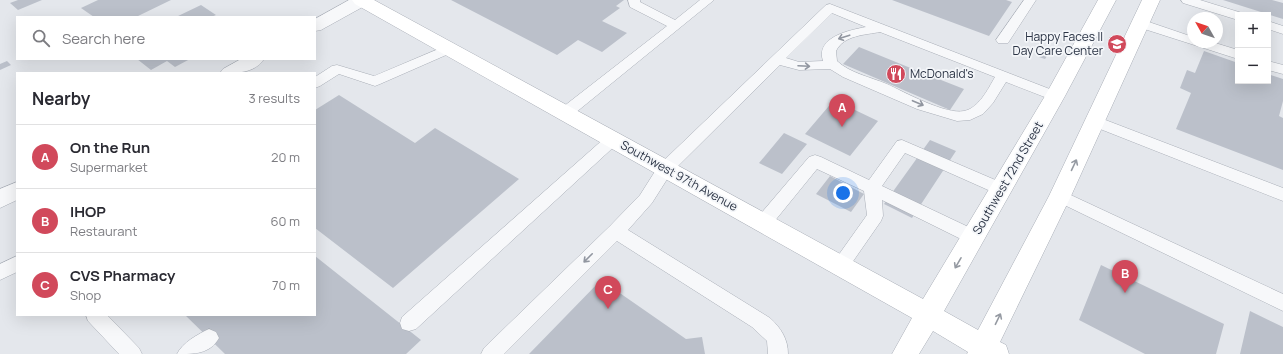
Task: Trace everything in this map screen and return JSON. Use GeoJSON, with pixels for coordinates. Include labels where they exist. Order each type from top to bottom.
{"type":"FeatureCollection","features":[{"type":"Feature","properties":{"kind":"main road","name":"Southwest 97th Avenue"},"geometry":{"type":"LineString","coordinates":[[361,0],[564,114],[841,265],[928,314],[987,352]]}},
{"type":"Feature","properties":{"kind":"main road","name":"Southwest 72nd Street"},"geometry":{"type":"LineString","coordinates":[[906,354],[1055,96],[1107,0]]}},
{"type":"Feature","properties":{"kind":"main road"},"geometry":{"type":"LineString","coordinates":[[987,352],[1151,0]]}},
{"type":"Feature","properties":{"kind":"street"},"geometry":{"type":"LineString","coordinates":[[316,25],[361,0]]}},
{"type":"Feature","properties":{"kind":"street"},"geometry":{"type":"LineString","coordinates":[[232,72],[253,60]]}},
{"type":"Feature","properties":{"kind":"street"},"geometry":{"type":"LineString","coordinates":[[0,200],[16,191]]}},
{"type":"Feature","properties":{"kind":"lane"},"geometry":{"type":"LineString","coordinates":[[634,0],[634,4],[676,25]]}},
{"type":"Feature","properties":{"kind":"lane"},"geometry":{"type":"LineString","coordinates":[[564,114],[708,0]]}},
{"type":"Feature","properties":{"kind":"lane"},"geometry":{"type":"LineString","coordinates":[[1187,0],[1235,15]]}},
{"type":"Feature","properties":{"kind":"lane"},"geometry":{"type":"LineString","coordinates":[[1003,40],[1028,1]]}},
{"type":"Feature","properties":{"kind":"lane"},"geometry":{"type":"LineString","coordinates":[[491,354],[616,231],[646,199],[665,169],[830,8],[1055,96]]}},
{"type":"Feature","properties":{"kind":"lane"},"geometry":{"type":"LineString","coordinates":[[1140,23],[1187,38]]}},
{"type":"Feature","properties":{"kind":"lane"},"geometry":{"type":"LineString","coordinates":[[1271,26],[1283,30]]}},
{"type":"Feature","properties":{"kind":"lane"},"geometry":{"type":"LineString","coordinates":[[882,28],[838,39],[830,47],[828,54],[829,60],[832,64],[850,74],[925,106],[956,116],[969,115],[980,109],[990,97],[1003,75]]}},
{"type":"Feature","properties":{"kind":"lane"},"geometry":{"type":"LineString","coordinates":[[316,81],[337,69],[375,81],[448,48]]}},
{"type":"Feature","properties":{"kind":"lane"},"geometry":{"type":"LineString","coordinates":[[1216,48],[1235,54]]}},
{"type":"Feature","properties":{"kind":"lane"},"geometry":{"type":"LineString","coordinates":[[777,60],[799,66],[832,64]]}},
{"type":"Feature","properties":{"kind":"lane"},"geometry":{"type":"LineString","coordinates":[[1271,66],[1283,70]]}},
{"type":"Feature","properties":{"kind":"lane"},"geometry":{"type":"LineString","coordinates":[[1095,121],[1283,195]]}},
{"type":"Feature","properties":{"kind":"lane"},"geometry":{"type":"LineString","coordinates":[[409,323],[612,140]]}},
{"type":"Feature","properties":{"kind":"lane"},"geometry":{"type":"LineString","coordinates":[[841,265],[875,216],[872,188],[902,145],[1001,189]]}},
{"type":"Feature","properties":{"kind":"lane"},"geometry":{"type":"LineString","coordinates":[[763,223],[815,161],[973,237]]}},
{"type":"Feature","properties":{"kind":"lane"},"geometry":{"type":"LineString","coordinates":[[1060,196],[1283,303]]}},
{"type":"Feature","properties":{"kind":"lane"},"geometry":{"type":"LineString","coordinates":[[616,231],[759,321],[772,331],[778,347],[778,354]]}},
{"type":"Feature","properties":{"kind":"lane"},"geometry":{"type":"LineString","coordinates":[[0,273],[16,264]]}},
{"type":"Feature","properties":{"kind":"lane"},"geometry":{"type":"LineString","coordinates":[[96,316],[132,354]]}},
{"type":"Feature","properties":{"kind":"lane"},"geometry":{"type":"LineString","coordinates":[[187,354],[208,338]]}},
{"type":"Feature","properties":{"kind":"building"},"geometry":{"type":"Polygon","coordinates":[[[18,0],[42,0],[18,10],[10,3],[18,0]]]}},
{"type":"Feature","properties":{"kind":"building"},"geometry":{"type":"Polygon","coordinates":[[[98,0],[171,0],[138,16],[93,16],[81,8],[98,0]]]}},
{"type":"Feature","properties":{"kind":"building"},"geometry":{"type":"Polygon","coordinates":[[[451,0],[624,0],[616,6],[620,8],[602,21],[627,33],[602,52],[578,40],[557,55],[451,0]]]}},
{"type":"Feature","properties":{"kind":"building"},"geometry":{"type":"Polygon","coordinates":[[[892,0],[1006,0],[1012,2],[989,36],[892,0]]]}},
{"type":"Feature","properties":{"kind":"building"},"geometry":{"type":"Polygon","coordinates":[[[1223,0],[1272,0],[1283,3],[1283,19],[1271,15],[1271,12],[1261,12],[1223,0]]]}},
{"type":"Feature","properties":{"kind":"building"},"geometry":{"type":"Polygon","coordinates":[[[201,5],[216,15],[214,16],[178,16],[201,5]]]}},
{"type":"Feature","properties":{"kind":"building","name":"McDonald's"},"geometry":{"type":"Polygon","coordinates":[[[859,47],[964,89],[950,110],[843,64],[859,47]]]}},
{"type":"Feature","properties":{"kind":"building"},"geometry":{"type":"Polygon","coordinates":[[[1043,51],[1049,53],[1045,59],[1039,57],[1043,51]]]}},
{"type":"Feature","properties":{"kind":"building"},"geometry":{"type":"Polygon","coordinates":[[[1204,51],[1235,62],[1235,84],[1271,84],[1271,75],[1283,79],[1283,101],[1279,116],[1283,118],[1283,170],[1176,129],[1191,93],[1180,88],[1187,70],[1195,73],[1204,51]]]}},
{"type":"Feature","properties":{"kind":"building"},"geometry":{"type":"Polygon","coordinates":[[[138,60],[188,60],[175,67],[167,61],[151,70],[138,60]]]}},
{"type":"Feature","properties":{"kind":"building"},"geometry":{"type":"Polygon","coordinates":[[[7,61],[11,65],[0,70],[0,64],[7,61]]]}},
{"type":"Feature","properties":{"kind":"building"},"geometry":{"type":"Polygon","coordinates":[[[339,95],[415,143],[435,128],[519,179],[393,288],[316,229],[316,109],[339,95]]]}},
{"type":"Feature","properties":{"kind":"building"},"geometry":{"type":"Polygon","coordinates":[[[834,100],[878,121],[850,156],[805,134],[834,100]]]}},
{"type":"Feature","properties":{"kind":"building"},"geometry":{"type":"Polygon","coordinates":[[[784,133],[807,144],[782,174],[759,163],[784,133]]]}},
{"type":"Feature","properties":{"kind":"building"},"geometry":{"type":"Polygon","coordinates":[[[930,140],[956,151],[912,218],[884,204],[930,140]]]}},
{"type":"Feature","properties":{"kind":"building"},"geometry":{"type":"Polygon","coordinates":[[[830,176],[864,194],[851,212],[816,194],[830,176]]]}},
{"type":"Feature","properties":{"kind":"building"},"geometry":{"type":"Polygon","coordinates":[[[316,257],[421,340],[406,354],[225,354],[186,316],[316,316],[316,257]]]}},
{"type":"Feature","properties":{"kind":"building"},"geometry":{"type":"Polygon","coordinates":[[[1101,265],[1224,324],[1216,354],[1145,354],[1079,320],[1101,265]]]}},
{"type":"Feature","properties":{"kind":"building"},"geometry":{"type":"Polygon","coordinates":[[[601,280],[686,339],[702,337],[705,354],[529,354],[601,280]]]}},
{"type":"Feature","properties":{"kind":"building"},"geometry":{"type":"Polygon","coordinates":[[[1250,311],[1283,327],[1283,354],[1240,354],[1250,311]]]}},
{"type":"Feature","properties":{"kind":"place","name":"Happy Faces II Day Care Center"},"geometry":{"type":"Point","coordinates":[1117,44]}},
{"type":"Feature","properties":{"kind":"place","name":"McDonald's"},"geometry":{"type":"Point","coordinates":[896,74]}},
{"type":"Feature","properties":{"kind":"place","name":"On the Run"},"geometry":{"type":"Point","coordinates":[842,127]}},
{"type":"Feature","properties":{"kind":"place","name":"IHOP"},"geometry":{"type":"Point","coordinates":[1125,293]}},
{"type":"Feature","properties":{"kind":"place","name":"CVS Pharmacy"},"geometry":{"type":"Point","coordinates":[608,309]}}]}
